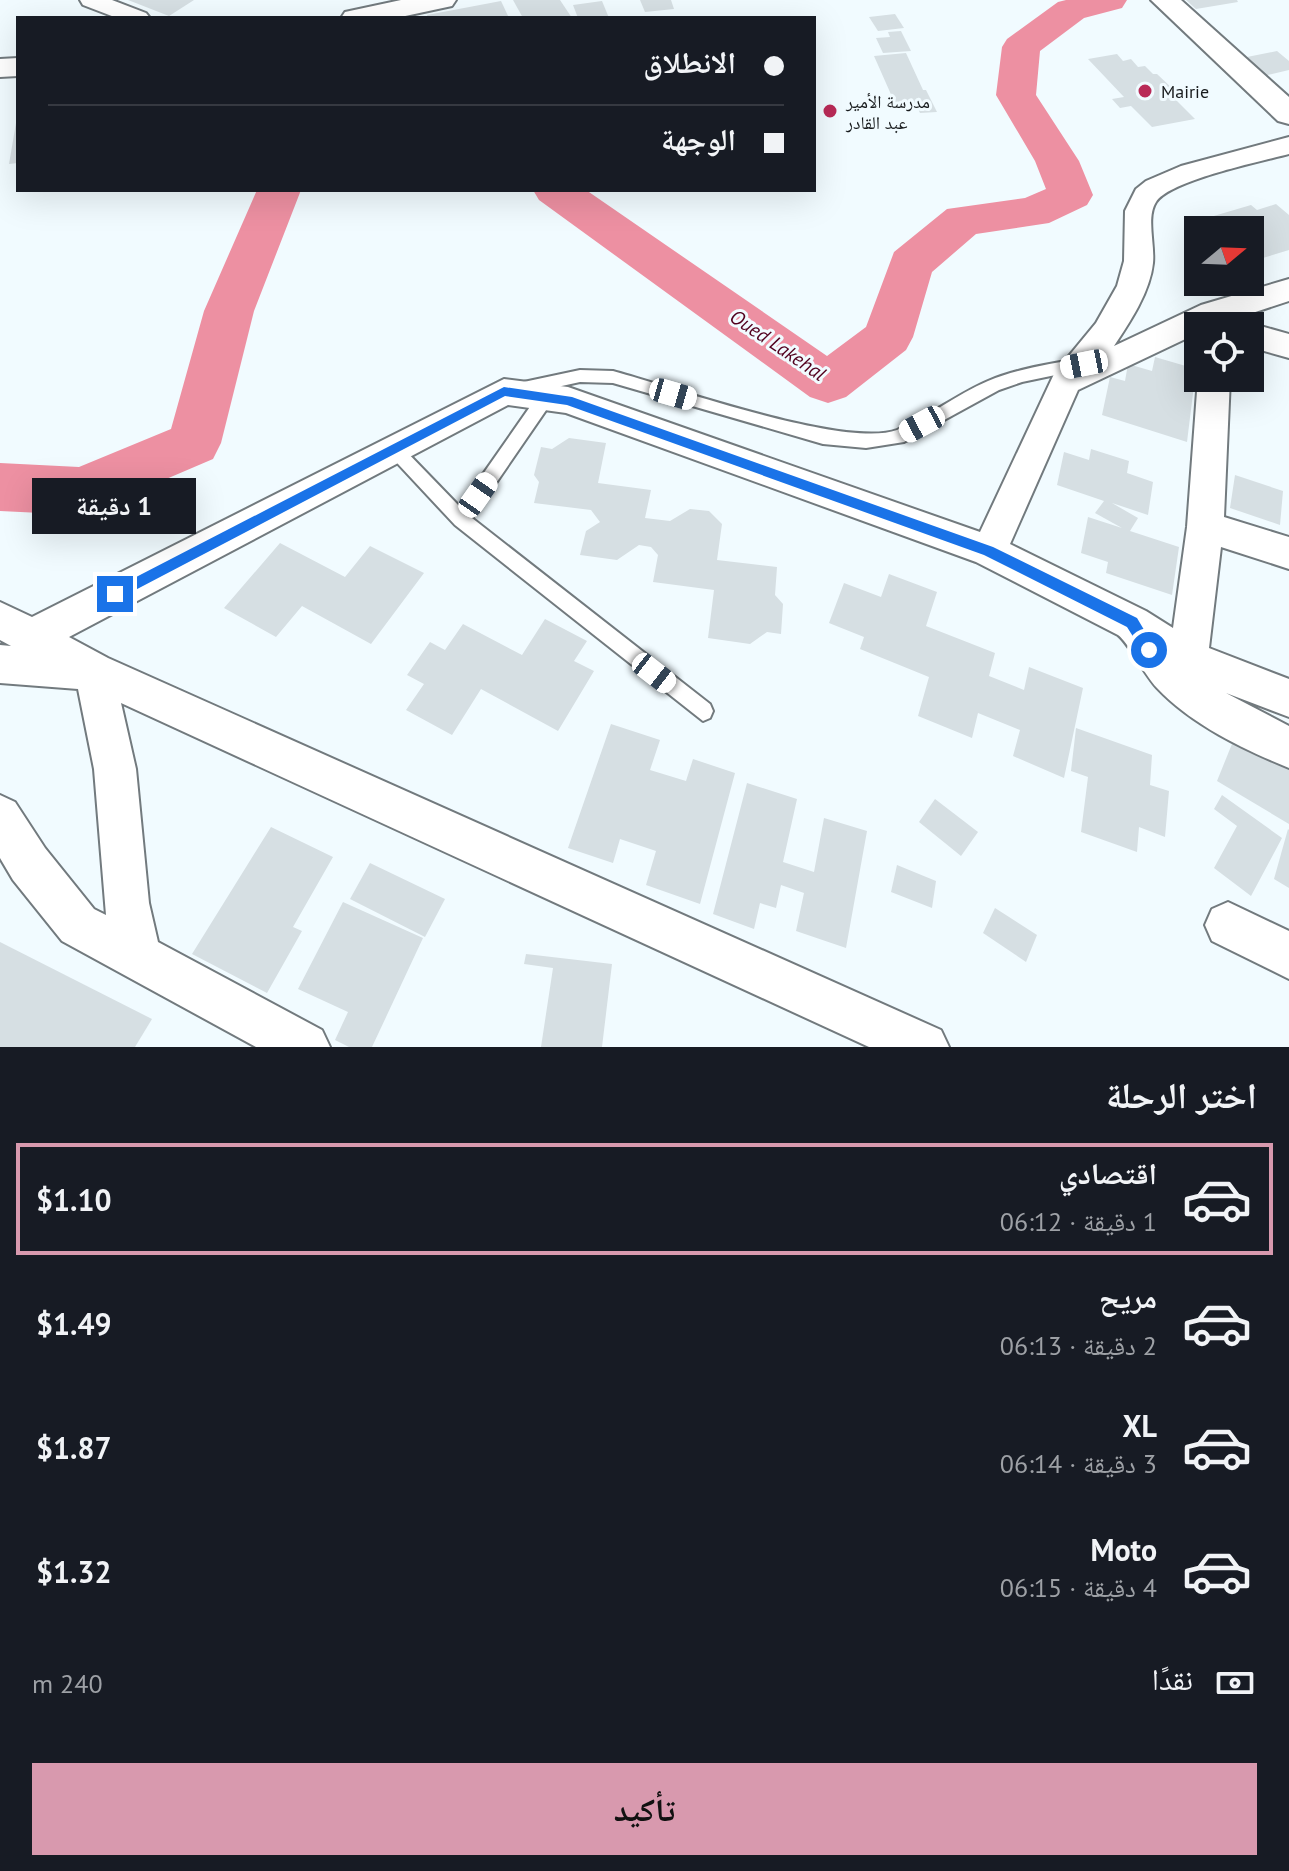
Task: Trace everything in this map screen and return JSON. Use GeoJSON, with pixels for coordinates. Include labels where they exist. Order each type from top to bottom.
{"type":"FeatureCollection","features":[{"type":"Feature","properties":{"kind":"main road"},"geometry":{"type":"LineString","coordinates":[[365,16],[442,0]]}},
{"type":"Feature","properties":{"kind":"main road"},"geometry":{"type":"LineString","coordinates":[[1167,2],[1289,114]]}},
{"type":"Feature","properties":{"kind":"street"},"geometry":{"type":"LineString","coordinates":[[91,0],[133,16]]}},
{"type":"Feature","properties":{"kind":"street"},"geometry":{"type":"LineString","coordinates":[[989,551],[1074,374],[1125,299],[1136,272],[1141,246],[1137,211],[1147,193],[1169,180],[1289,145]]}},
{"type":"Feature","properties":{"kind":"street"},"geometry":{"type":"LineString","coordinates":[[1240,312],[1289,290]]}},
{"type":"Feature","properties":{"kind":"street"},"geometry":{"type":"LineString","coordinates":[[1074,374],[1184,334]]}},
{"type":"Feature","properties":{"kind":"street"},"geometry":{"type":"LineString","coordinates":[[1264,339],[1289,346]]}},
{"type":"Feature","properties":{"kind":"street"},"geometry":{"type":"LineString","coordinates":[[11,640],[504,392],[547,395],[989,551],[1132,623],[1188,659],[1289,698]]}},
{"type":"Feature","properties":{"kind":"street"},"geometry":{"type":"LineString","coordinates":[[1188,659],[1205,527],[1213,392]]}},
{"type":"Feature","properties":{"kind":"street"},"geometry":{"type":"LineString","coordinates":[[1205,527],[1289,553]]}},
{"type":"Feature","properties":{"kind":"street"},"geometry":{"type":"LineString","coordinates":[[1132,623],[1167,674],[1183,687],[1254,731],[1289,747]]}},
{"type":"Feature","properties":{"kind":"street"},"geometry":{"type":"LineString","coordinates":[[11,640],[94,671],[924,1047]]}},
{"type":"Feature","properties":{"kind":"street"},"geometry":{"type":"LineString","coordinates":[[94,671],[115,769],[126,903],[138,958]]}},
{"type":"Feature","properties":{"kind":"street"},"geometry":{"type":"LineString","coordinates":[[0,817],[29,864],[78,925],[305,1047]]}},
{"type":"Feature","properties":{"kind":"street"},"geometry":{"type":"LineString","coordinates":[[1228,925],[1289,956]]}},
{"type":"Feature","properties":{"kind":"lane"},"geometry":{"type":"LineString","coordinates":[[504,392],[580,376],[613,377],[823,437],[866,441],[898,437],[993,386],[1021,376],[1074,374]]}},
{"type":"Feature","properties":{"kind":"lane"},"geometry":{"type":"LineString","coordinates":[[461,520],[547,395]]}},
{"type":"Feature","properties":{"kind":"lane"},"geometry":{"type":"LineString","coordinates":[[394,450],[461,520],[703,711]]}},
{"type":"Feature","properties":{"kind":"building"},"geometry":{"type":"Polygon","coordinates":[[[128,0],[194,0],[169,16],[128,0]]]}},
{"type":"Feature","properties":{"kind":"building"},"geometry":{"type":"Polygon","coordinates":[[[513,0],[560,0],[571,16],[522,16],[513,0]]]}},
{"type":"Feature","properties":{"kind":"building"},"geometry":{"type":"Polygon","coordinates":[[[640,0],[671,0],[674,9],[645,12],[640,0]]]}},
{"type":"Feature","properties":{"kind":"building"},"geometry":{"type":"Polygon","coordinates":[[[1186,0],[1237,0],[1238,2],[1196,9],[1186,0]]]}},
{"type":"Feature","properties":{"kind":"building"},"geometry":{"type":"Polygon","coordinates":[[[501,1],[508,16],[427,16],[501,1]]]}},
{"type":"Feature","properties":{"kind":"building"},"geometry":{"type":"Polygon","coordinates":[[[602,1],[608,16],[577,16],[573,5],[602,1]]]}},
{"type":"Feature","properties":{"kind":"building"},"geometry":{"type":"Polygon","coordinates":[[[895,14],[904,28],[878,31],[869,17],[895,14]]]}},
{"type":"Feature","properties":{"kind":"building"},"geometry":{"type":"Polygon","coordinates":[[[901,31],[911,51],[883,53],[876,38],[890,37],[888,32],[901,31]]]}},
{"type":"Feature","properties":{"kind":"building"},"geometry":{"type":"Polygon","coordinates":[[[1277,51],[1289,61],[1289,70],[1263,76],[1242,58],[1277,51]]]}},
{"type":"Feature","properties":{"kind":"building"},"geometry":{"type":"Polygon","coordinates":[[[906,53],[937,112],[920,113],[917,107],[897,108],[874,56],[906,53]]]}},
{"type":"Feature","properties":{"kind":"building","name":"Mairie"},"geometry":{"type":"Polygon","coordinates":[[[1117,54],[1123,61],[1131,59],[1138,67],[1145,66],[1157,74],[1175,91],[1168,92],[1195,119],[1152,127],[1131,106],[1120,108],[1112,99],[1124,97],[1088,59],[1117,54]]]}},
{"type":"Feature","properties":{"kind":"building"},"geometry":{"type":"Polygon","coordinates":[[[16,123],[16,163],[9,164],[16,123]]]}},
{"type":"Feature","properties":{"kind":"building"},"geometry":{"type":"Polygon","coordinates":[[[1276,204],[1289,215],[1289,250],[1264,258],[1264,216],[1214,216],[1251,205],[1257,210],[1276,204]]]}},
{"type":"Feature","properties":{"kind":"building"},"geometry":{"type":"Polygon","coordinates":[[[1155,357],[1184,365],[1184,392],[1193,392],[1187,442],[1102,415],[1110,377],[1125,381],[1128,364],[1152,371],[1155,357]]]}},
{"type":"Feature","properties":{"kind":"building"},"geometry":{"type":"Polygon","coordinates":[[[569,438],[606,443],[598,483],[651,490],[645,518],[670,521],[690,509],[709,511],[722,524],[717,560],[777,567],[775,595],[783,604],[781,634],[767,632],[750,644],[708,638],[714,590],[653,582],[658,555],[651,547],[639,545],[617,560],[580,555],[586,531],[600,522],[591,510],[534,503],[539,482],[534,475],[541,447],[552,449],[569,438]]]}},
{"type":"Feature","properties":{"kind":"building"},"geometry":{"type":"Polygon","coordinates":[[[1091,449],[1129,461],[1127,473],[1153,482],[1148,515],[1112,503],[1138,518],[1130,531],[1179,547],[1172,595],[1106,573],[1108,562],[1081,553],[1088,517],[1122,528],[1095,513],[1104,501],[1057,485],[1064,452],[1089,460],[1091,449]]]}},
{"type":"Feature","properties":{"kind":"building"},"geometry":{"type":"Polygon","coordinates":[[[1235,475],[1283,491],[1280,525],[1230,508],[1235,475]]]}},
{"type":"Feature","properties":{"kind":"building"},"geometry":{"type":"Polygon","coordinates":[[[280,543],[345,577],[370,546],[424,573],[371,644],[302,606],[276,637],[224,608],[280,543]]]}},
{"type":"Feature","properties":{"kind":"building"},"geometry":{"type":"Polygon","coordinates":[[[889,574],[937,592],[926,626],[995,653],[989,676],[1024,690],[1029,667],[1083,688],[1064,778],[1013,756],[1020,730],[978,713],[972,738],[918,716],[929,677],[860,649],[864,637],[829,623],[844,583],[881,597],[889,574]]]}},
{"type":"Feature","properties":{"kind":"building"},"geometry":{"type":"Polygon","coordinates":[[[545,619],[587,641],[574,661],[594,671],[558,731],[481,689],[452,735],[406,710],[424,684],[407,675],[430,642],[445,650],[463,624],[522,655],[545,619]]]}},
{"type":"Feature","properties":{"kind":"building"},"geometry":{"type":"Polygon","coordinates":[[[611,724],[660,740],[650,770],[686,781],[693,759],[735,773],[700,904],[646,885],[656,851],[620,839],[613,863],[568,848],[611,724]]]}},
{"type":"Feature","properties":{"kind":"building"},"geometry":{"type":"Polygon","coordinates":[[[1076,728],[1152,755],[1150,785],[1169,791],[1165,837],[1139,827],[1137,852],[1081,832],[1088,777],[1071,771],[1076,728]]]}},
{"type":"Feature","properties":{"kind":"building"},"geometry":{"type":"Polygon","coordinates":[[[1236,734],[1289,765],[1289,824],[1217,781],[1236,734]]]}},
{"type":"Feature","properties":{"kind":"building"},"geometry":{"type":"Polygon","coordinates":[[[747,783],[797,799],[783,862],[814,872],[824,818],[867,831],[846,948],[796,931],[804,893],[781,885],[776,908],[760,903],[754,929],[713,914],[747,783]]]}},
{"type":"Feature","properties":{"kind":"building"},"geometry":{"type":"Polygon","coordinates":[[[1222,795],[1282,838],[1251,896],[1214,868],[1237,826],[1214,809],[1222,795]]]}},
{"type":"Feature","properties":{"kind":"building"},"geometry":{"type":"Polygon","coordinates":[[[935,799],[978,832],[961,856],[919,822],[935,799]]]}},
{"type":"Feature","properties":{"kind":"building"},"geometry":{"type":"Polygon","coordinates":[[[271,827],[333,857],[293,927],[302,931],[267,993],[192,954],[271,827]]]}},
{"type":"Feature","properties":{"kind":"building"},"geometry":{"type":"Polygon","coordinates":[[[1289,830],[1289,888],[1274,879],[1289,830]]]}},
{"type":"Feature","properties":{"kind":"building"},"geometry":{"type":"Polygon","coordinates":[[[370,863],[445,899],[425,937],[350,899],[370,863]]]}},
{"type":"Feature","properties":{"kind":"building"},"geometry":{"type":"Polygon","coordinates":[[[897,865],[936,881],[932,908],[891,892],[897,865]]]}},
{"type":"Feature","properties":{"kind":"building"},"geometry":{"type":"Polygon","coordinates":[[[343,902],[423,938],[372,1047],[349,1047],[335,1040],[348,1012],[298,989],[343,902]]]}},
{"type":"Feature","properties":{"kind":"building"},"geometry":{"type":"Polygon","coordinates":[[[995,908],[1037,935],[1026,962],[983,933],[995,908]]]}},
{"type":"Feature","properties":{"kind":"building"},"geometry":{"type":"Polygon","coordinates":[[[0,942],[152,1019],[135,1047],[0,1047],[0,942]]]}},
{"type":"Feature","properties":{"kind":"building"},"geometry":{"type":"Polygon","coordinates":[[[526,954],[612,964],[602,1047],[541,1047],[553,968],[524,964],[526,954]]]}},
{"type":"Feature","properties":{"kind":"waterway","name":"Oued Lakehal"},"geometry":{"type":"LineString","coordinates":[[558,192],[828,383],[888,337],[911,264],[963,220],[1033,212],[1071,195],[1057,161],[1016,95],[1021,47],[1071,10],[1109,0]]}},
{"type":"Feature","properties":{"kind":"waterway","name":"Oued Lakehal"},"geometry":{"type":"LineString","coordinates":[[0,487],[82,491],[194,443],[229,311],[278,192]]}},
{"type":"Feature","properties":{"kind":"place","name":"Mairie"},"geometry":{"type":"Point","coordinates":[1145,91]}},
{"type":"Feature","properties":{"kind":"place","name":"مدرسة الأمير عبد القادر"},"geometry":{"type":"Point","coordinates":[830,111]}},
{"type":"Feature","properties":{"kind":"route"},"geometry":{"type":"LineString","coordinates":[[115,594],[504,392],[568,400],[989,551],[1132,623],[1149,650]]}}]}
